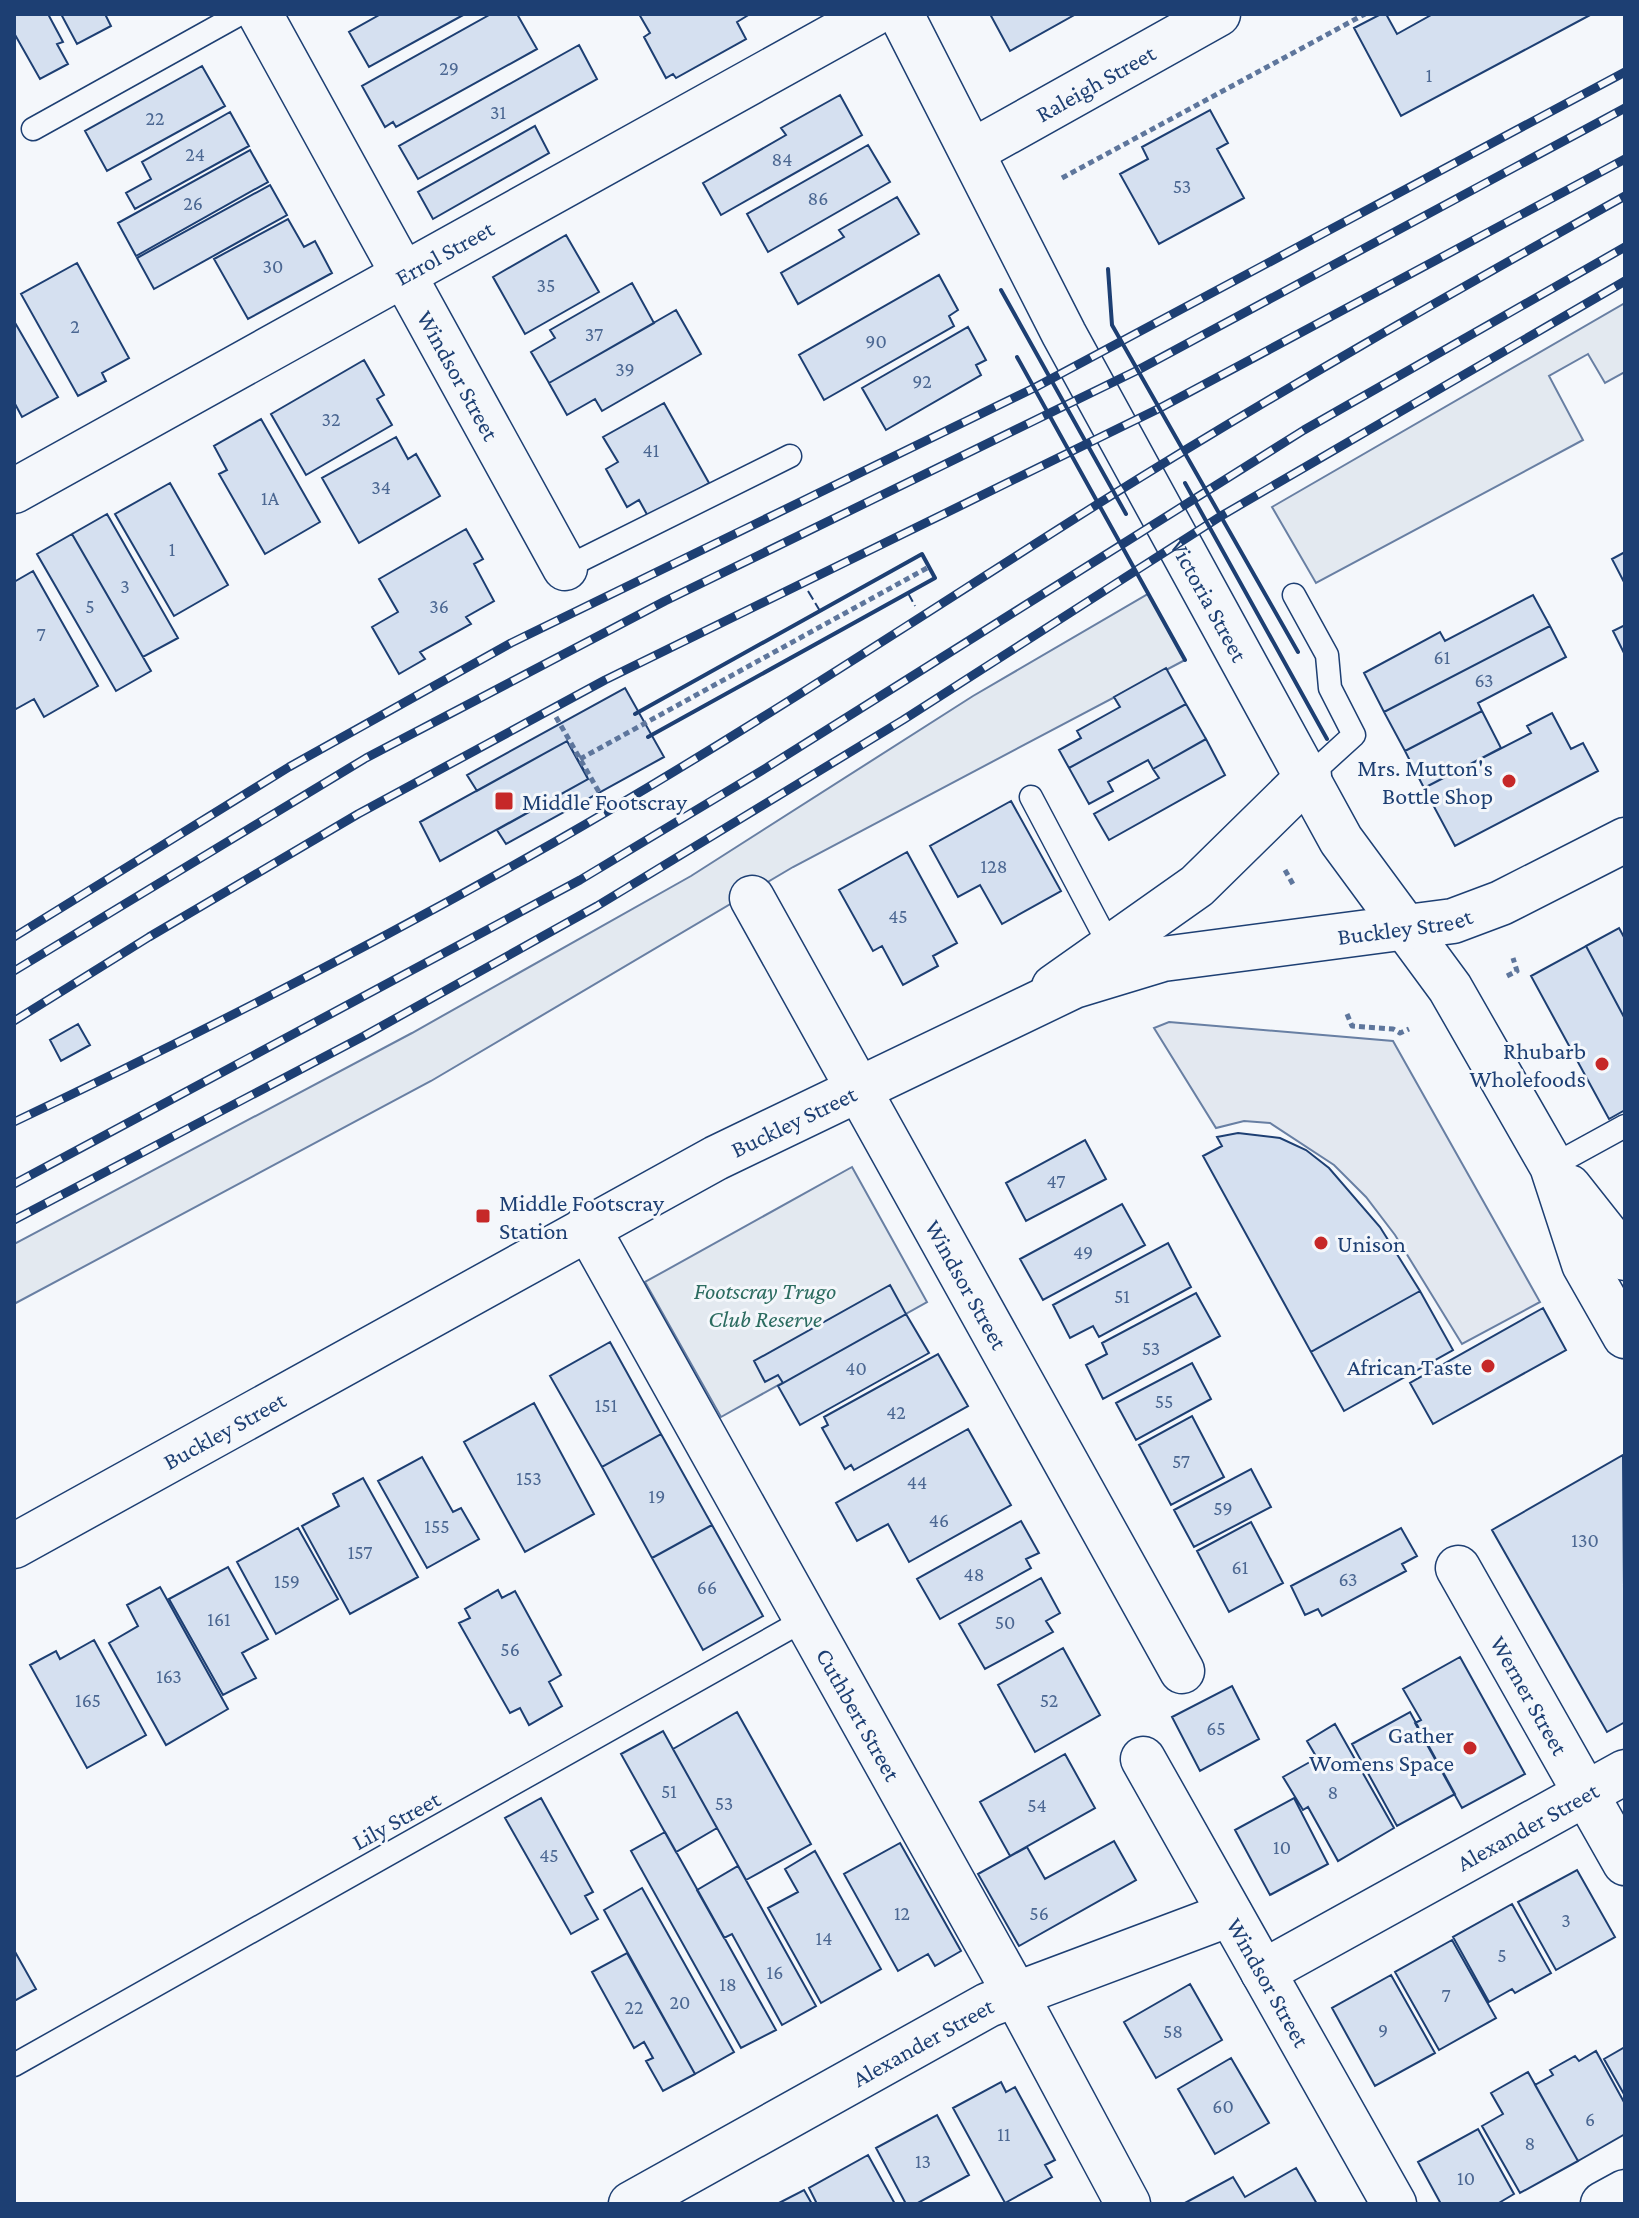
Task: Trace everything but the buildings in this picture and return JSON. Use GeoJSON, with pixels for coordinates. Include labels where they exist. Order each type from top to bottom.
{"type":"FeatureCollection","features":[{"type":"Feature","properties":{"kind":"street","name":"Windsor Street"},"geometry":{"type":"LineString","coordinates":[[260,14],[565,568]]}},
{"type":"Feature","properties":{"kind":"street","name":"Errol Street"},"geometry":{"type":"LineString","coordinates":[[14,491],[873,14]]}},
{"type":"Feature","properties":{"kind":"street","name":"Victoria Street"},"geometry":{"type":"LineString","coordinates":[[901,14],[1064,334],[1348,851],[1450,988],[1552,1166],[1625,1258]]}},
{"type":"Feature","properties":{"kind":"street","name":"Raleigh Street"},"geometry":{"type":"LineString","coordinates":[[973,151],[1218,14]]}},
{"type":"Feature","properties":{"kind":"street"},"geometry":{"type":"LineString","coordinates":[[1116,959],[1197,886],[1309,776]]}},
{"type":"Feature","properties":{"kind":"street","name":"Buckley Street"},"geometry":{"type":"LineString","coordinates":[[14,1546],[587,1227],[729,1152],[1097,976],[1116,959],[1201,953],[1406,928],[1477,913],[1625,840]]}},
{"type":"Feature","properties":{"kind":"street","name":"Windsor Street"},"geometry":{"type":"LineString","coordinates":[[752,898],[861,1088],[1182,1671]]}},
{"type":"Feature","properties":{"kind":"street","name":"Victoria Street"},"geometry":{"type":"LineString","coordinates":[[1552,1166],[1584,1264],[1625,1336]]}},
{"type":"Feature","properties":{"kind":"street","name":"Cuthbert Street"},"geometry":{"type":"LineString","coordinates":[[587,1227],[1016,1995],[1128,2204]]}},
{"type":"Feature","properties":{"kind":"street","name":"Werner Street"},"geometry":{"type":"LineString","coordinates":[[1458,1568],[1625,1863]]}},
{"type":"Feature","properties":{"kind":"street","name":"Windsor Street"},"geometry":{"type":"LineString","coordinates":[[1143,1759],[1394,2204]]}},
{"type":"Feature","properties":{"kind":"street","name":"Alexander Street"},"geometry":{"type":"LineString","coordinates":[[1263,1972],[1625,1772]]}},
{"type":"Feature","properties":{"kind":"street","name":"Alexander Street"},"geometry":{"type":"LineString","coordinates":[[631,2204],[988,2005],[1230,1914]]}},
{"type":"Feature","properties":{"kind":"street"},"geometry":{"type":"LineString","coordinates":[[1603,2204],[1625,2192]]}},
{"type":"Feature","properties":{"kind":"lane"},"geometry":{"type":"LineString","coordinates":[[33,129],[240,14]]}},
{"type":"Feature","properties":{"kind":"lane"},"geometry":{"type":"LineString","coordinates":[[565,568],[790,456]]}},
{"type":"Feature","properties":{"kind":"lane"},"geometry":{"type":"LineString","coordinates":[[1294,595],[1327,655],[1330,688],[1354,735],[1309,776]]}},
{"type":"Feature","properties":{"kind":"lane"},"geometry":{"type":"LineString","coordinates":[[1031,797],[1116,959]]}},
{"type":"Feature","properties":{"kind":"lane"},"geometry":{"type":"LineString","coordinates":[[1552,1166],[1625,1126]]}},
{"type":"Feature","properties":{"kind":"lane","name":"Lily Street"},"geometry":{"type":"LineString","coordinates":[[14,2065],[804,1620]]}},
{"type":"Feature","properties":{"kind":"path"},"geometry":{"type":"LineString","coordinates":[[1062,178],[1365,14]]}},
{"type":"Feature","properties":{"kind":"path"},"geometry":{"type":"LineString","coordinates":[[580,759],[927,568]]}},
{"type":"Feature","properties":{"kind":"path"},"geometry":{"type":"LineString","coordinates":[[556,717],[603,799]]}},
{"type":"Feature","properties":{"kind":"path"},"geometry":{"type":"LineString","coordinates":[[1507,976],[1517,971],[1513,958]]}},
{"type":"Feature","properties":{"kind":"path"},"geometry":{"type":"LineString","coordinates":[[1347,1014],[1352,1026],[1393,1029],[1400,1033],[1409,1029]]}},
{"type":"Feature","properties":{"kind":"green space"},"geometry":{"type":"Polygon","coordinates":[[[1625,303],[1625,372],[1605,383],[1588,354],[1549,376],[1583,440],[1316,583],[1272,507],[1625,303]]]}},
{"type":"Feature","properties":{"kind":"green space"},"geometry":{"type":"Polygon","coordinates":[[[1148,594],[1185,660],[793,867],[431,1081],[14,1304],[14,1244],[412,1033],[691,876],[973,696],[1148,594]]]}},
{"type":"Feature","properties":{"kind":"green space","name":"Footscray Trugo Club Reserve"},"geometry":{"type":"Polygon","coordinates":[[[852,1167],[927,1302],[721,1417],[645,1282],[852,1167]]]}},
{"type":"Feature","properties":{"kind":"shaded area"},"geometry":{"type":"Polygon","coordinates":[[[1169,1022],[1393,1041],[1540,1302],[1462,1344],[1395,1235],[1366,1197],[1334,1165],[1270,1123],[1244,1121],[1216,1128],[1154,1028],[1169,1022]]]}},
{"type":"Feature","properties":{"kind":"railway"},"geometry":{"type":"LineString","coordinates":[[14,937],[289,767],[511,643],[1034,388],[1625,72]]}},
{"type":"Feature","properties":{"kind":"railway"},"geometry":{"type":"LineString","coordinates":[[14,971],[366,758],[665,601],[1138,370],[1625,108]]}},
{"type":"Feature","properties":{"kind":"railway"},"geometry":{"type":"LineString","coordinates":[[14,1021],[358,814],[605,680],[1160,408],[1625,159]]}},
{"type":"Feature","properties":{"kind":"railway"},"geometry":{"type":"LineString","coordinates":[[14,1122],[286,987],[553,843],[761,718],[1230,423],[1625,196]]}},
{"type":"Feature","properties":{"kind":"railway"},"geometry":{"type":"LineString","coordinates":[[14,1184],[580,880],[766,768],[1304,430],[1625,247]]}},
{"type":"Feature","properties":{"kind":"railway"},"geometry":{"type":"LineString","coordinates":[[14,1220],[364,1036],[597,906],[903,720],[1221,516],[1625,281]]}},
{"type":"Feature","properties":{"kind":"fence"},"geometry":{"type":"LineString","coordinates":[[808,591],[820,611]]}},
{"type":"Feature","properties":{"kind":"fence"},"geometry":{"type":"LineString","coordinates":[[908,593],[915,606]]}},
{"type":"Feature","properties":{"kind":"wall"},"geometry":{"type":"LineString","coordinates":[[1108,269],[1112,325],[1298,652]]}},
{"type":"Feature","properties":{"kind":"wall"},"geometry":{"type":"LineString","coordinates":[[1001,290],[1126,514]]}},
{"type":"Feature","properties":{"kind":"wall"},"geometry":{"type":"LineString","coordinates":[[1017,357],[1185,660]]}},
{"type":"Feature","properties":{"kind":"wall"},"geometry":{"type":"LineString","coordinates":[[1185,483],[1327,739]]}},
{"type":"Feature","properties":{"kind":"wall"},"geometry":{"type":"LineString","coordinates":[[635,714],[922,554],[935,578],[648,737]]}},
{"type":"Feature","properties":{"kind":"place","name":"Mrs. Mutton's Bottle Shop"},"geometry":{"type":"Point","coordinates":[1509,781]}},
{"type":"Feature","properties":{"kind":"place","name":"Middle Footscray"},"geometry":{"type":"Point","coordinates":[504,801]}},
{"type":"Feature","properties":{"kind":"place","name":"Rhubarb Wholefoods"},"geometry":{"type":"Point","coordinates":[1602,1064]}},
{"type":"Feature","properties":{"kind":"place","name":"Middle Footscray Station"},"geometry":{"type":"Point","coordinates":[483,1216]}},
{"type":"Feature","properties":{"kind":"place","name":"Unison"},"geometry":{"type":"Point","coordinates":[1321,1243]}},
{"type":"Feature","properties":{"kind":"place","name":"African Taste"},"geometry":{"type":"Point","coordinates":[1488,1366]}},
{"type":"Feature","properties":{"kind":"place","name":"Gather Womens Space"},"geometry":{"type":"Point","coordinates":[1470,1748]}}]}
